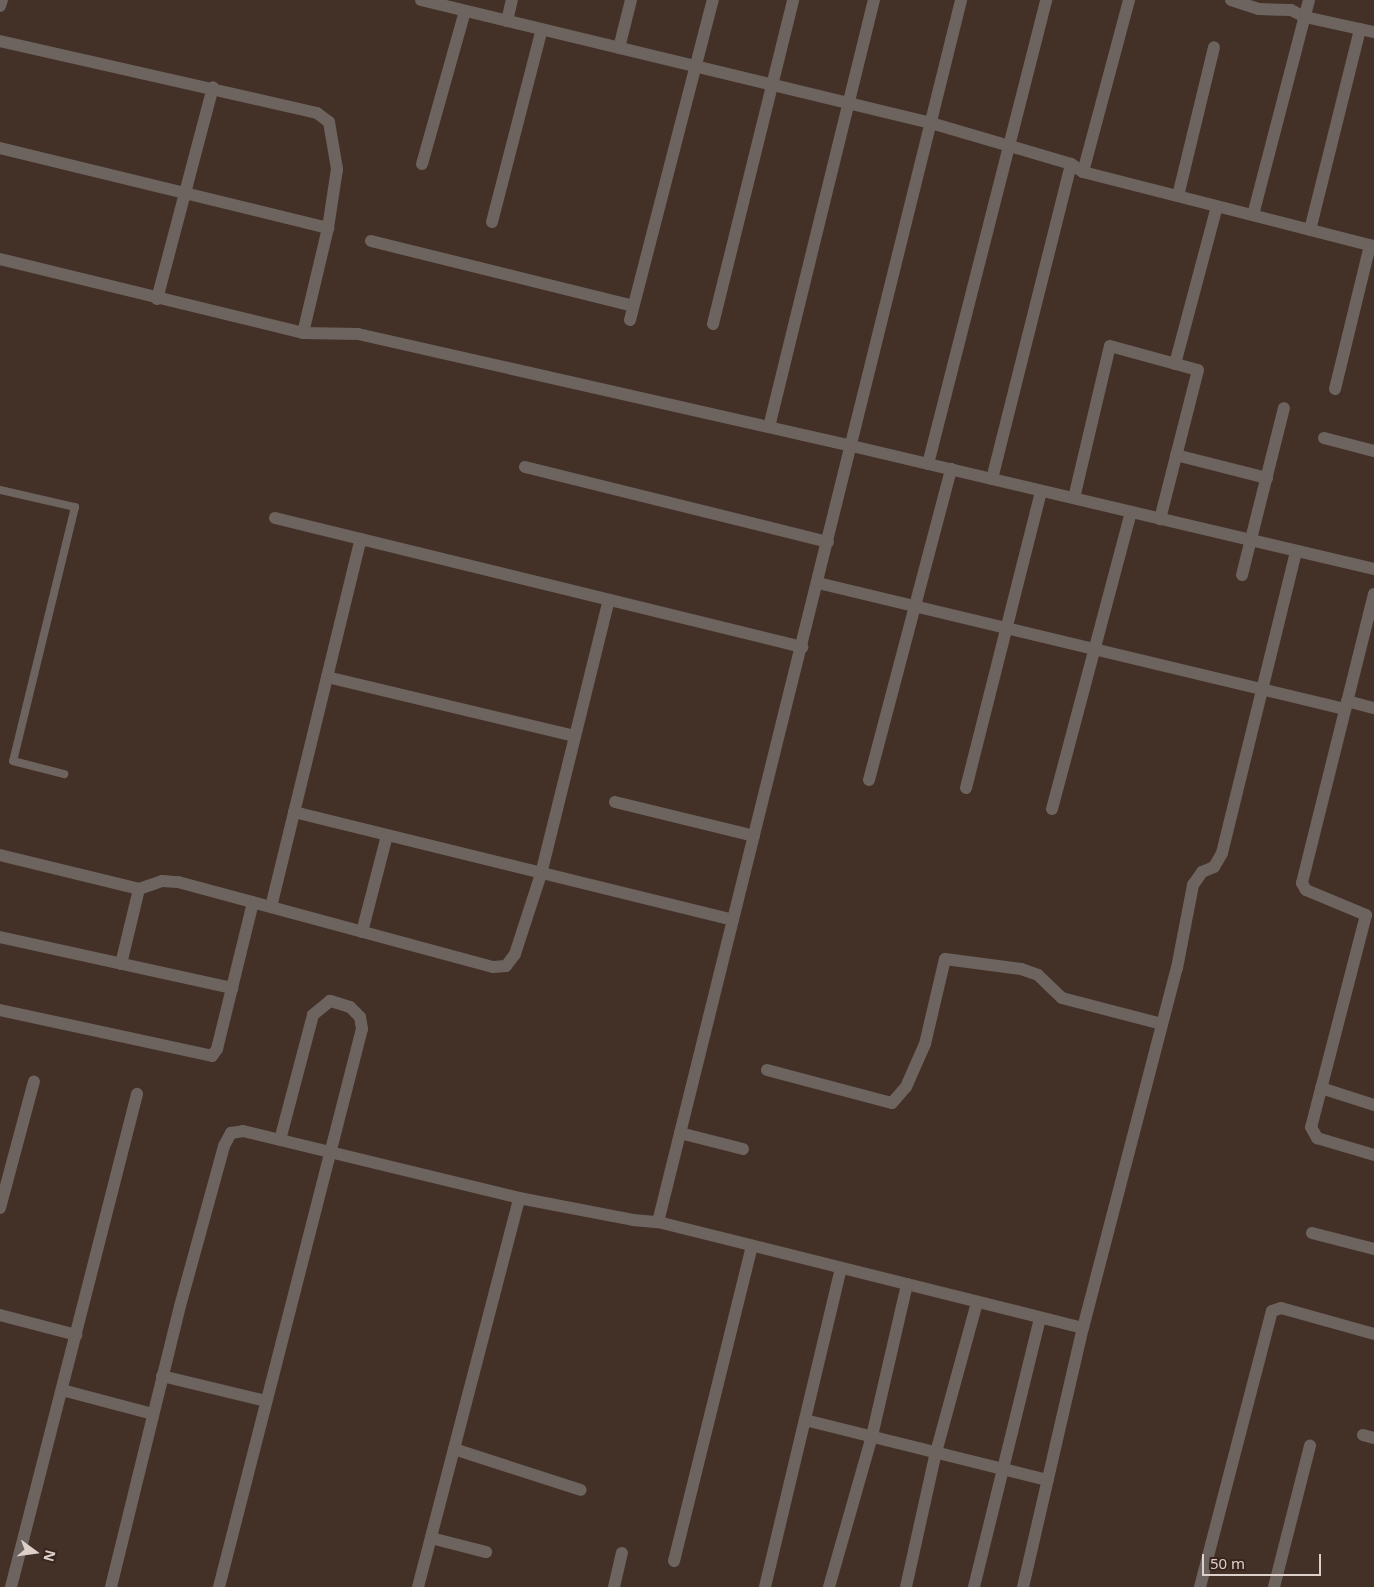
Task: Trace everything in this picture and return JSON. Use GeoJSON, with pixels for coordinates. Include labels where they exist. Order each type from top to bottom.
{"type":"FeatureCollection","features":[{"type":"Feature","properties":{"kind":"street"},"geometry":{"type":"LineString","coordinates":[[0,6],[2,0]]}},
{"type":"Feature","properties":{"kind":"street"},"geometry":{"type":"LineString","coordinates":[[507,21],[512,0]]}},
{"type":"Feature","properties":{"kind":"street"},"geometry":{"type":"LineString","coordinates":[[619,48],[631,0]]}},
{"type":"Feature","properties":{"kind":"street"},"geometry":{"type":"LineString","coordinates":[[630,320],[713,0]]}},
{"type":"Feature","properties":{"kind":"street"},"geometry":{"type":"LineString","coordinates":[[713,324],[793,0]]}},
{"type":"Feature","properties":{"kind":"street"},"geometry":{"type":"LineString","coordinates":[[769,427],[850,104],[874,0]]}},
{"type":"Feature","properties":{"kind":"street"},"geometry":{"type":"LineString","coordinates":[[658,1222],[962,0]]}},
{"type":"Feature","properties":{"kind":"street"},"geometry":{"type":"LineString","coordinates":[[928,464],[1046,0]]}},
{"type":"Feature","properties":{"kind":"street"},"geometry":{"type":"LineString","coordinates":[[1083,172],[1130,0]]}},
{"type":"Feature","properties":{"kind":"street"},"geometry":{"type":"LineString","coordinates":[[1231,0],[1259,9],[1292,10],[1305,17],[1374,32]]}},
{"type":"Feature","properties":{"kind":"street"},"geometry":{"type":"LineString","coordinates":[[1253,215],[1309,0]]}},
{"type":"Feature","properties":{"kind":"street"},"geometry":{"type":"LineString","coordinates":[[429,1],[931,123],[1071,164],[1083,172],[1372,246],[1335,389]]}},
{"type":"Feature","properties":{"kind":"street"},"geometry":{"type":"LineString","coordinates":[[422,164],[465,11]]}},
{"type":"Feature","properties":{"kind":"street"},"geometry":{"type":"LineString","coordinates":[[492,222],[542,29]]}},
{"type":"Feature","properties":{"kind":"street"},"geometry":{"type":"LineString","coordinates":[[1310,230],[1360,29]]}},
{"type":"Feature","properties":{"kind":"street"},"geometry":{"type":"LineString","coordinates":[[0,41],[213,87],[317,113],[329,122],[337,169],[328,228],[303,333]]}},
{"type":"Feature","properties":{"kind":"street"},"geometry":{"type":"LineString","coordinates":[[1178,196],[1214,47]]}},
{"type":"Feature","properties":{"kind":"street"},"geometry":{"type":"LineString","coordinates":[[157,299],[187,193],[213,87]]}},
{"type":"Feature","properties":{"kind":"street"},"geometry":{"type":"LineString","coordinates":[[0,148],[328,228]]}},
{"type":"Feature","properties":{"kind":"street"},"geometry":{"type":"LineString","coordinates":[[992,479],[1071,164]]}},
{"type":"Feature","properties":{"kind":"street"},"geometry":{"type":"LineString","coordinates":[[1175,364],[1216,206]]}},
{"type":"Feature","properties":{"kind":"street"},"geometry":{"type":"LineString","coordinates":[[371,240],[633,306]]}},
{"type":"Feature","properties":{"kind":"street"},"geometry":{"type":"LineString","coordinates":[[0,259],[157,299],[303,333],[358,334],[852,446],[1374,569]]}},
{"type":"Feature","properties":{"kind":"street"},"geometry":{"type":"LineString","coordinates":[[1074,498],[1110,346],[1198,370],[1160,519]]}},
{"type":"Feature","properties":{"kind":"street"},"geometry":{"type":"LineString","coordinates":[[1242,575],[1284,408]]}},
{"type":"Feature","properties":{"kind":"street"},"geometry":{"type":"LineString","coordinates":[[1324,438],[1374,451]]}},
{"type":"Feature","properties":{"kind":"street"},"geometry":{"type":"LineString","coordinates":[[1176,455],[1267,478]]}},
{"type":"Feature","properties":{"kind":"street"},"geometry":{"type":"LineString","coordinates":[[525,467],[828,542]]}},
{"type":"Feature","properties":{"kind":"street"},"geometry":{"type":"LineString","coordinates":[[869,780],[951,469]]}},
{"type":"Feature","properties":{"kind":"street"},"geometry":{"type":"LineString","coordinates":[[966,788],[1041,491]]}},
{"type":"Feature","properties":{"kind":"street"},"geometry":{"type":"LineString","coordinates":[[1052,809],[1131,512]]}},
{"type":"Feature","properties":{"kind":"street"},"geometry":{"type":"LineString","coordinates":[[275,518],[802,647]]}},
{"type":"Feature","properties":{"kind":"street"},"geometry":{"type":"LineString","coordinates":[[271,907],[361,539]]}},
{"type":"Feature","properties":{"kind":"street"},"geometry":{"type":"LineString","coordinates":[[1023,1587],[1083,1328],[1162,1024],[1193,885],[1202,872],[1214,867],[1222,853],[1296,551]]}},
{"type":"Feature","properties":{"kind":"street"},"geometry":{"type":"LineString","coordinates":[[818,583],[1262,690],[1374,708]]}},
{"type":"Feature","properties":{"kind":"street"},"geometry":{"type":"LineString","coordinates":[[1374,594],[1302,883],[1306,890],[1366,915],[1311,1127],[1317,1138],[1374,1154]]}},
{"type":"Feature","properties":{"kind":"street"},"geometry":{"type":"LineString","coordinates":[[0,855],[139,888],[162,882],[178,882],[493,967],[506,966],[515,954],[541,874],[609,600]]}},
{"type":"Feature","properties":{"kind":"street"},"geometry":{"type":"LineString","coordinates":[[327,677],[575,736]]}},
{"type":"Feature","properties":{"kind":"street"},"geometry":{"type":"LineString","coordinates":[[615,802],[754,836]]}},
{"type":"Feature","properties":{"kind":"street"},"geometry":{"type":"LineString","coordinates":[[294,812],[733,920]]}},
{"type":"Feature","properties":{"kind":"street"},"geometry":{"type":"LineString","coordinates":[[362,932],[387,835]]}},
{"type":"Feature","properties":{"kind":"street"},"geometry":{"type":"LineString","coordinates":[[121,964],[139,888]]}},
{"type":"Feature","properties":{"kind":"street"},"geometry":{"type":"LineString","coordinates":[[0,1010],[212,1056],[217,1050],[253,902]]}},
{"type":"Feature","properties":{"kind":"street"},"geometry":{"type":"LineString","coordinates":[[0,937],[232,988]]}},
{"type":"Feature","properties":{"kind":"street"},"geometry":{"type":"LineString","coordinates":[[767,1070],[892,1103],[906,1087],[925,1044],[945,959],[1021,969],[1038,976],[1062,998],[1162,1024]]}},
{"type":"Feature","properties":{"kind":"street"},"geometry":{"type":"LineString","coordinates":[[218,1587],[362,1029],[360,1017],[350,1007],[330,1001],[313,1015],[280,1140]]}},
{"type":"Feature","properties":{"kind":"street"},"geometry":{"type":"LineString","coordinates":[[0,1208],[34,1081]]}},
{"type":"Feature","properties":{"kind":"street"},"geometry":{"type":"LineString","coordinates":[[1321,1088],[1374,1105]]}},
{"type":"Feature","properties":{"kind":"street"},"geometry":{"type":"LineString","coordinates":[[11,1587],[137,1094]]}},
{"type":"Feature","properties":{"kind":"street"},"geometry":{"type":"LineString","coordinates":[[110,1587],[162,1376],[224,1146],[231,1133],[243,1131],[519,1198],[633,1220],[658,1222],[1083,1328]]}},
{"type":"Feature","properties":{"kind":"street"},"geometry":{"type":"LineString","coordinates":[[680,1133],[743,1149]]}},
{"type":"Feature","properties":{"kind":"street"},"geometry":{"type":"LineString","coordinates":[[0,1155],[13,1158]]}},
{"type":"Feature","properties":{"kind":"street"},"geometry":{"type":"LineString","coordinates":[[418,1587],[519,1198]]}},
{"type":"Feature","properties":{"kind":"street"},"geometry":{"type":"LineString","coordinates":[[1312,1233],[1374,1249]]}},
{"type":"Feature","properties":{"kind":"street"},"geometry":{"type":"LineString","coordinates":[[674,1561],[752,1245]]}},
{"type":"Feature","properties":{"kind":"street"},"geometry":{"type":"LineString","coordinates":[[765,1587],[841,1268]]}},
{"type":"Feature","properties":{"kind":"street"},"geometry":{"type":"LineString","coordinates":[[832,1586],[872,1436],[907,1284]]}},
{"type":"Feature","properties":{"kind":"street"},"geometry":{"type":"LineString","coordinates":[[906,1587],[936,1452],[977,1302]]}},
{"type":"Feature","properties":{"kind":"street"},"geometry":{"type":"LineString","coordinates":[[1200,1587],[1272,1311],[1281,1308],[1374,1334]]}},
{"type":"Feature","properties":{"kind":"street"},"geometry":{"type":"LineString","coordinates":[[0,1315],[76,1336]]}},
{"type":"Feature","properties":{"kind":"street"},"geometry":{"type":"LineString","coordinates":[[974,1587],[1040,1318]]}},
{"type":"Feature","properties":{"kind":"street"},"geometry":{"type":"LineString","coordinates":[[162,1376],[266,1401]]}},
{"type":"Feature","properties":{"kind":"street"},"geometry":{"type":"LineString","coordinates":[[62,1390],[153,1414]]}},
{"type":"Feature","properties":{"kind":"street"},"geometry":{"type":"LineString","coordinates":[[805,1420],[1048,1480]]}},
{"type":"Feature","properties":{"kind":"street"},"geometry":{"type":"LineString","coordinates":[[1274,1587],[1310,1446]]}},
{"type":"Feature","properties":{"kind":"street"},"geometry":{"type":"LineString","coordinates":[[454,1449],[581,1490]]}},
{"type":"Feature","properties":{"kind":"street"},"geometry":{"type":"LineString","coordinates":[[431,1538],[486,1552]]}},
{"type":"Feature","properties":{"kind":"street"},"geometry":{"type":"LineString","coordinates":[[614,1587],[622,1553]]}},
{"type":"Feature","properties":{"kind":"lane"},"geometry":{"type":"LineString","coordinates":[[0,490],[75,507],[13,761],[64,774]]}}]}
